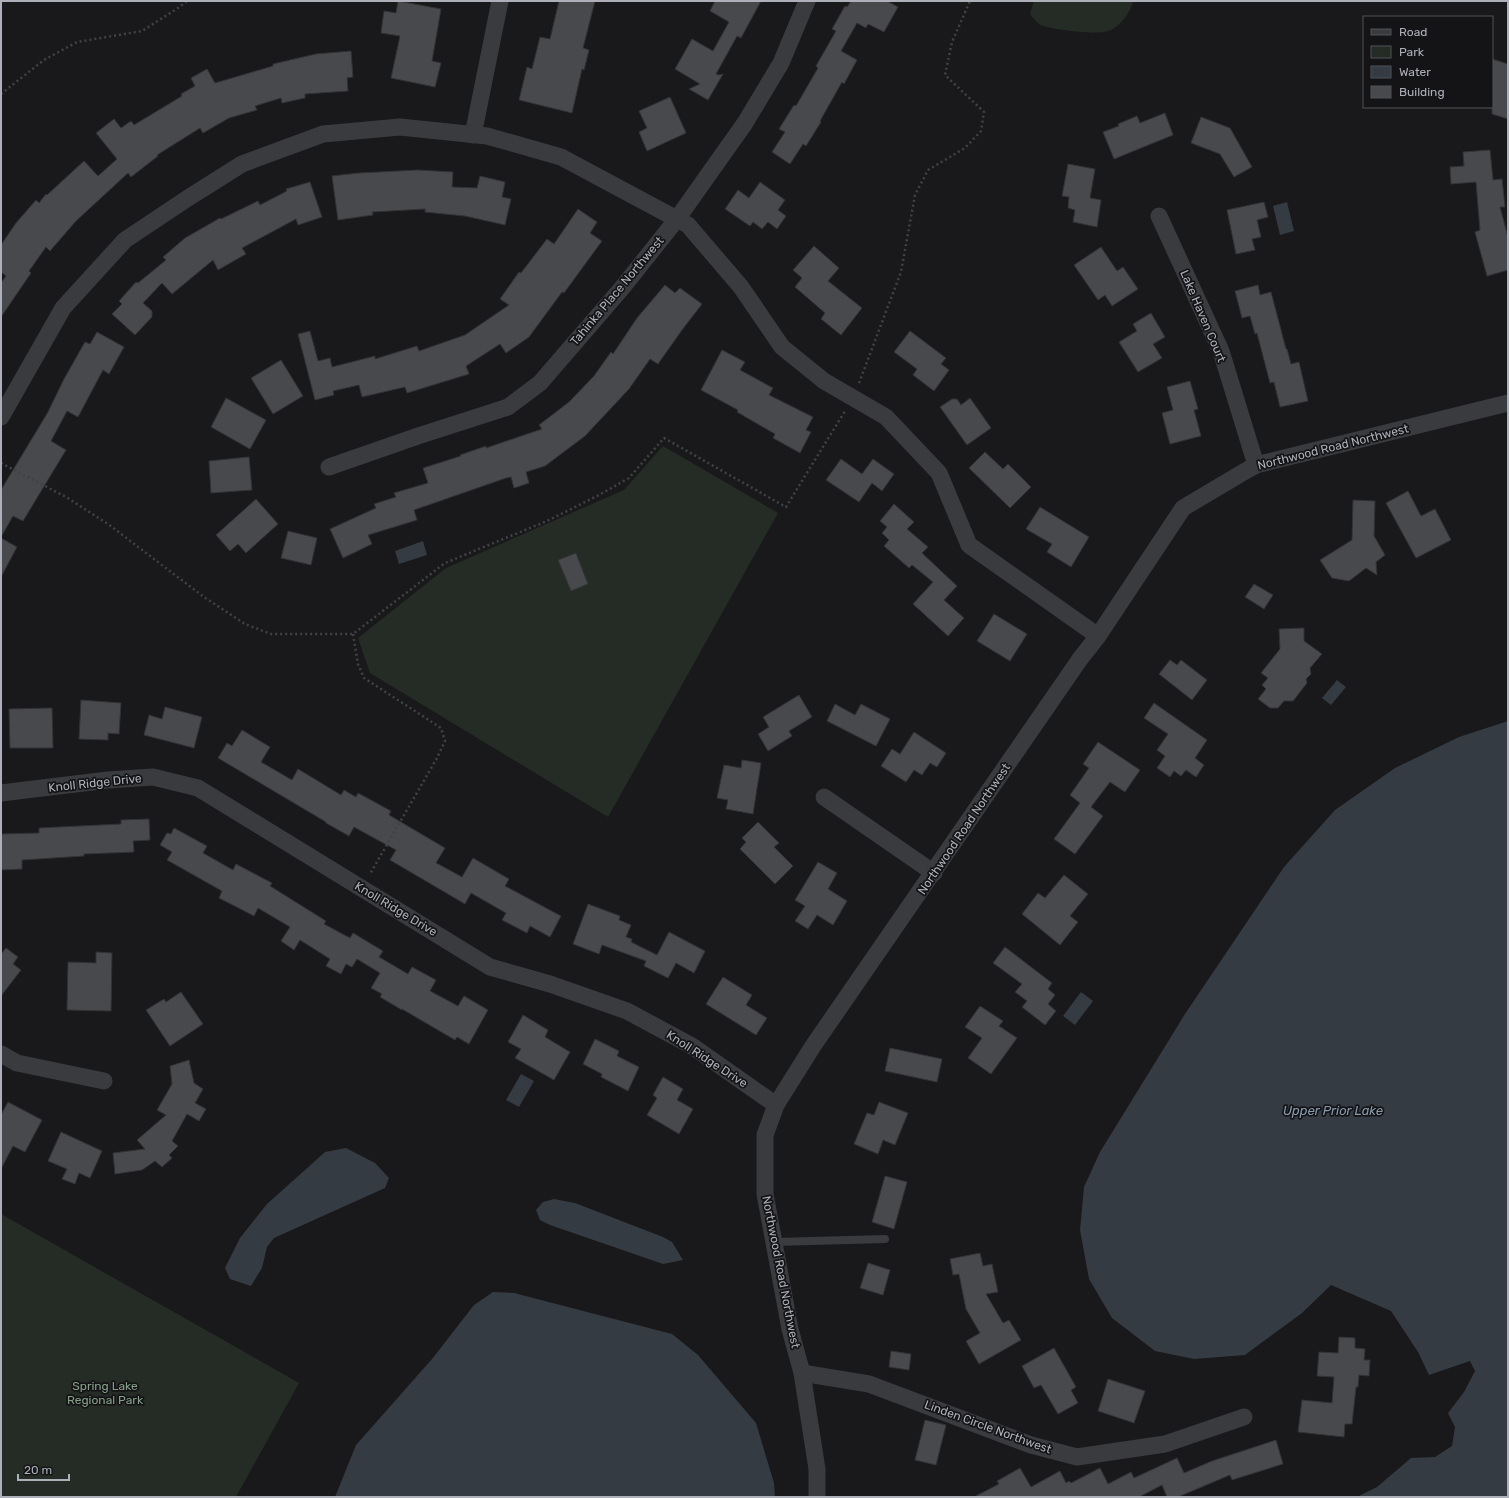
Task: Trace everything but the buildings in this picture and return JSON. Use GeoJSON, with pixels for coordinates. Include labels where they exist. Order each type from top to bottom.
{"type":"FeatureCollection","features":[{"type":"Feature","properties":{"kind":"street"},"geometry":{"type":"LineString","coordinates":[[473,135],[500,1]]}},
{"type":"Feature","properties":{"kind":"street","name":"Tahinka Place Northwest"},"geometry":{"type":"LineString","coordinates":[[329,467],[508,407],[540,383],[622,288],[677,219],[745,122],[777,70],[807,1]]}},
{"type":"Feature","properties":{"kind":"street"},"geometry":{"type":"LineString","coordinates":[[1,417],[63,308],[125,240],[242,164],[323,134],[400,127],[487,136],[561,157],[688,225],[740,287],[782,347],[824,381],[886,417],[939,473],[969,545],[1098,636]]}},
{"type":"Feature","properties":{"kind":"street","name":"Lake Haven Court"},"geometry":{"type":"LineString","coordinates":[[1159,216],[1221,351],[1256,465]]}},
{"type":"Feature","properties":{"kind":"street","name":"Northwood Road Northwest"},"geometry":{"type":"LineString","coordinates":[[817,1497],[817,1469],[802,1373],[790,1329],[765,1194],[765,1143],[776,1105],[813,1046],[934,873],[1080,659],[1098,636],[1183,508],[1256,465],[1508,403]]}},
{"type":"Feature","properties":{"kind":"street","name":"Knoll Ridge Drive"},"geometry":{"type":"LineString","coordinates":[[1,793],[108,780],[153,778],[198,788],[490,967],[550,984],[627,1011],[692,1046],[776,1105]]}},
{"type":"Feature","properties":{"kind":"street"},"geometry":{"type":"LineString","coordinates":[[824,797],[934,873]]}},
{"type":"Feature","properties":{"kind":"street"},"geometry":{"type":"LineString","coordinates":[[1,1054],[17,1063],[104,1081]]}},
{"type":"Feature","properties":{"kind":"street","name":"Linden Circle Northwest"},"geometry":{"type":"LineString","coordinates":[[802,1373],[869,1384],[1031,1445],[1076,1457],[1165,1444],[1244,1417]]}},
{"type":"Feature","properties":{"kind":"lane"},"geometry":{"type":"LineString","coordinates":[[775,1242],[885,1239]]}},
{"type":"Feature","properties":{"kind":"path"},"geometry":{"type":"LineString","coordinates":[[1,94],[44,60],[77,42],[142,31],[187,1]]}},
{"type":"Feature","properties":{"kind":"path"},"geometry":{"type":"LineString","coordinates":[[1,463],[66,497],[108,524],[204,597],[245,624],[271,634],[353,634],[445,563],[547,521],[600,495],[629,478],[664,438],[786,507],[853,398],[862,377],[901,272],[915,195],[928,170],[965,148],[981,131],[984,112],[945,75],[952,42],[970,1]]}},
{"type":"Feature","properties":{"kind":"path"},"geometry":{"type":"LineString","coordinates":[[353,634],[358,664],[364,678],[440,728],[445,741],[437,758],[361,888]]}},
{"type":"Feature","properties":{"kind":"green space"},"geometry":{"type":"Polygon","coordinates":[[[1034,1],[1133,1],[1128,14],[1119,25],[1105,32],[1087,32],[1041,25],[1030,14],[1034,1]]]}},
{"type":"Feature","properties":{"kind":"green space"},"geometry":{"type":"Polygon","coordinates":[[[663,446],[778,513],[608,817],[370,673],[358,638],[446,568],[624,490],[663,446]]]}},
{"type":"Feature","properties":{"kind":"green space","name":"Spring Lake Regional Park"},"geometry":{"type":"Polygon","coordinates":[[[1,1214],[299,1383],[236,1497],[1,1497],[1,1214]]]}},
{"type":"Feature","properties":{"kind":"water"},"geometry":{"type":"Polygon","coordinates":[[[1287,202],[1294,231],[1280,235],[1273,206],[1287,202]]]}},
{"type":"Feature","properties":{"kind":"water"},"geometry":{"type":"Polygon","coordinates":[[[423,541],[427,555],[399,564],[395,551],[423,541]]]}},
{"type":"Feature","properties":{"kind":"water"},"geometry":{"type":"Polygon","coordinates":[[[1337,680],[1346,687],[1331,705],[1322,698],[1337,680]]]}},
{"type":"Feature","properties":{"kind":"water","name":"Upper Prior Lake"},"geometry":{"type":"Polygon","coordinates":[[[1508,721],[1508,1497],[1357,1497],[1377,1487],[1411,1458],[1435,1457],[1452,1446],[1455,1427],[1448,1413],[1464,1392],[1475,1371],[1470,1361],[1429,1375],[1418,1352],[1391,1311],[1331,1285],[1302,1313],[1245,1355],[1194,1359],[1155,1351],[1112,1318],[1089,1279],[1080,1230],[1084,1187],[1100,1152],[1185,1014],[1284,867],[1335,810],[1395,768],[1459,737],[1508,721]]]}},
{"type":"Feature","properties":{"kind":"water"},"geometry":{"type":"Polygon","coordinates":[[[1081,992],[1093,1001],[1075,1025],[1063,1016],[1081,992]]]}},
{"type":"Feature","properties":{"kind":"water"},"geometry":{"type":"Polygon","coordinates":[[[521,1074],[534,1081],[519,1107],[506,1100],[521,1074]]]}},
{"type":"Feature","properties":{"kind":"water"},"geometry":{"type":"Polygon","coordinates":[[[346,1148],[375,1163],[389,1178],[385,1188],[274,1238],[267,1247],[262,1268],[251,1286],[230,1279],[225,1268],[240,1238],[267,1204],[325,1152],[346,1148]]]}},
{"type":"Feature","properties":{"kind":"water"},"geometry":{"type":"Polygon","coordinates":[[[554,1199],[575,1203],[663,1237],[672,1242],[683,1260],[663,1264],[550,1225],[540,1220],[536,1210],[543,1202],[554,1199]]]}},
{"type":"Feature","properties":{"kind":"water"},"geometry":{"type":"Polygon","coordinates":[[[493,1292],[514,1293],[672,1334],[698,1355],[756,1423],[774,1483],[775,1497],[335,1497],[356,1445],[432,1359],[474,1305],[493,1292]]]}}]}
